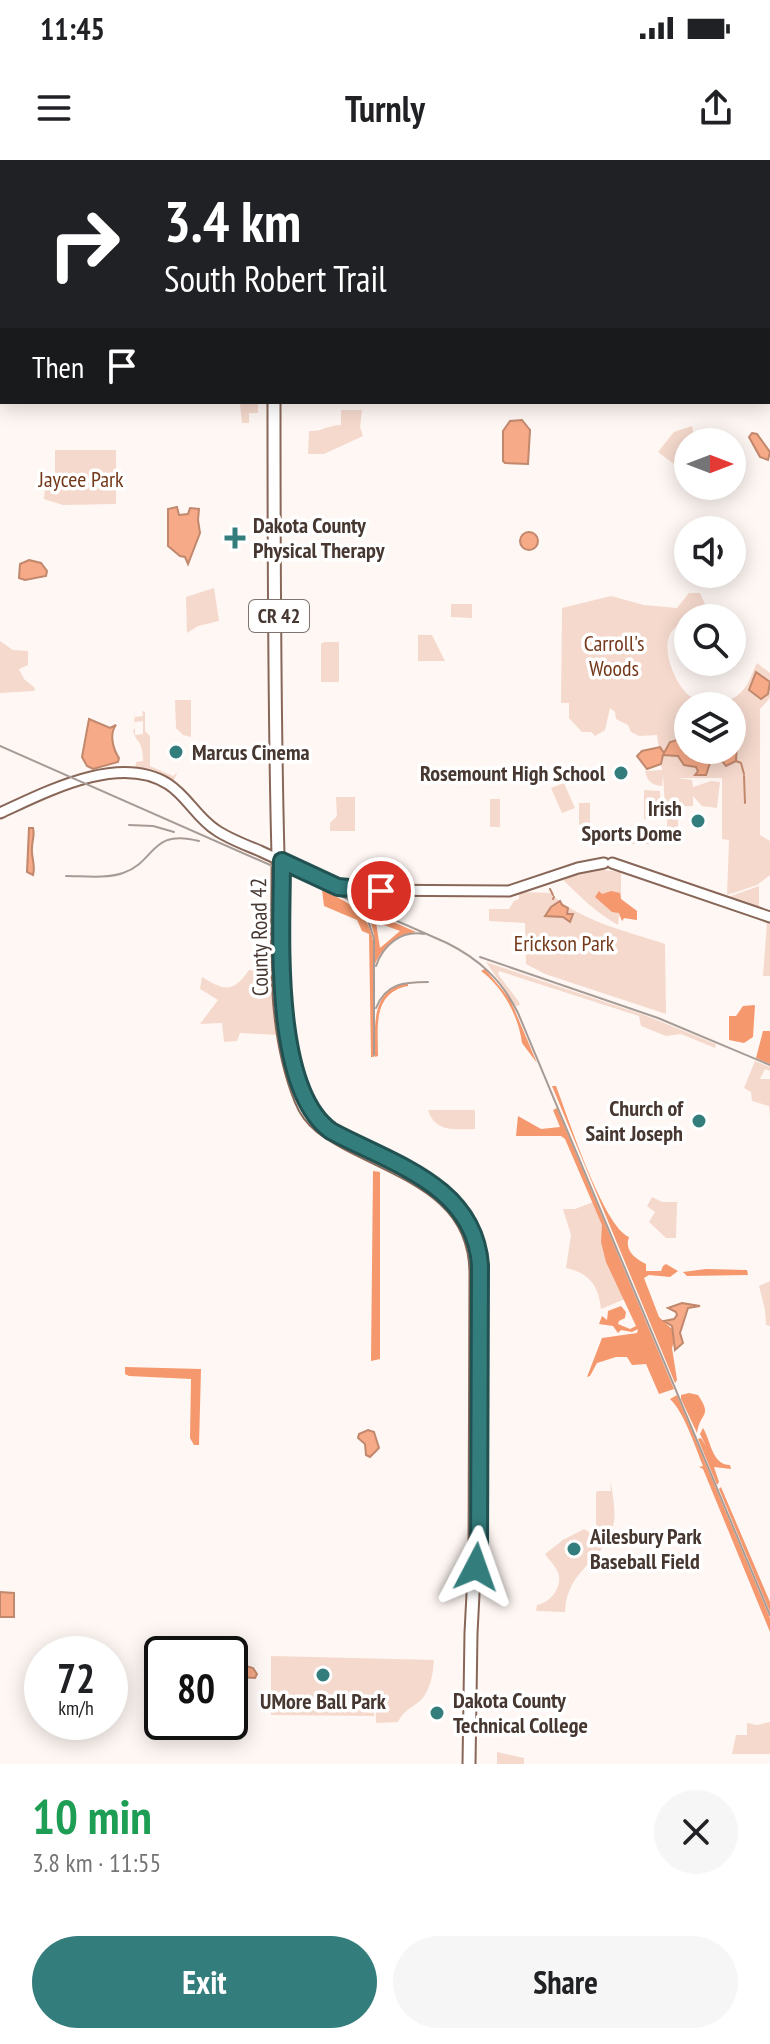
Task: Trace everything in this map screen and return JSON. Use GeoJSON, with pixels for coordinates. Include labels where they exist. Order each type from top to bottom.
{"type":"FeatureCollection","features":[{"type":"Feature","properties":{"kind":"highway","name":"County Road 42"},"geometry":{"type":"LineString","coordinates":[[276,404],[274,603],[280,860]]}},
{"type":"Feature","properties":{"kind":"highway","name":"County Road 42"},"geometry":{"type":"LineString","coordinates":[[276,404],[280,1018],[304,1106],[314,1121],[328,1133],[444,1197],[460,1215],[472,1239],[476,1272],[478,1565],[471,1749]]}},
{"type":"Feature","properties":{"kind":"highway"},"geometry":{"type":"LineString","coordinates":[[274,603],[277,606],[279,632]]}},
{"type":"Feature","properties":{"kind":"highway"},"geometry":{"type":"LineString","coordinates":[[276,745],[280,779]]}},
{"type":"Feature","properties":{"kind":"highway","name":"County Road 42"},"geometry":{"type":"LineString","coordinates":[[471,1764],[477,1490]]}},
{"type":"Feature","properties":{"kind":"highway"},"geometry":{"type":"LineString","coordinates":[[475,1531],[478,1565]]}},
{"type":"Feature","properties":{"kind":"main road"},"geometry":{"type":"LineString","coordinates":[[0,813],[51,790],[81,781],[110,773],[141,773],[174,788],[218,832],[338,887],[361,890],[509,891],[608,865],[766,916]]}},
{"type":"Feature","properties":{"kind":"green space"},"geometry":{"type":"Polygon","coordinates":[[[240,404],[258,404],[258,413],[249,413],[249,423],[242,423],[240,404]]]}},
{"type":"Feature","properties":{"kind":"green space"},"geometry":{"type":"Polygon","coordinates":[[[341,410],[362,410],[360,427],[363,436],[324,454],[308,454],[309,431],[341,425],[341,410]]]}},
{"type":"Feature","properties":{"kind":"green space"},"geometry":{"type":"Polygon","coordinates":[[[674,432],[674,464],[658,452],[674,432]]]}},
{"type":"Feature","properties":{"kind":"green space","name":"Jaycee Park"},"geometry":{"type":"Polygon","coordinates":[[[55,450],[116,450],[116,504],[63,505],[44,499],[45,488],[55,488],[55,450]]]}},
{"type":"Feature","properties":{"kind":"green space"},"geometry":{"type":"Polygon","coordinates":[[[214,588],[219,621],[198,626],[187,633],[186,597],[214,588]]]}},
{"type":"Feature","properties":{"kind":"green space","name":"Carroll's Woods"},"geometry":{"type":"Polygon","coordinates":[[[689,593],[700,593],[705,604],[680,604],[689,593]]]}},
{"type":"Feature","properties":{"kind":"green space","name":"Carroll's Woods"},"geometry":{"type":"Polygon","coordinates":[[[611,596],[644,605],[674,608],[674,629],[668,638],[668,656],[674,676],[685,692],[674,692],[674,764],[746,764],[746,692],[741,692],[757,663],[770,673],[770,698],[760,709],[760,835],[770,841],[770,875],[757,885],[727,895],[729,840],[722,839],[722,778],[677,778],[692,780],[693,787],[711,781],[720,782],[717,808],[702,806],[693,796],[693,806],[665,807],[663,775],[662,786],[649,780],[645,771],[662,770],[657,735],[639,736],[631,732],[628,725],[616,719],[615,712],[610,708],[605,730],[595,736],[591,732],[582,732],[569,718],[569,703],[561,703],[562,608],[611,596]]]}},
{"type":"Feature","properties":{"kind":"green space"},"geometry":{"type":"Polygon","coordinates":[[[451,604],[472,604],[472,618],[451,617],[451,604]]]}},
{"type":"Feature","properties":{"kind":"green space"},"geometry":{"type":"Polygon","coordinates":[[[418,635],[432,635],[445,661],[418,661],[418,635]]]}},
{"type":"Feature","properties":{"kind":"green space"},"geometry":{"type":"Polygon","coordinates":[[[0,641],[13,650],[28,651],[28,665],[19,669],[24,679],[35,688],[34,691],[0,693],[0,641]]]}},
{"type":"Feature","properties":{"kind":"green space"},"geometry":{"type":"Polygon","coordinates":[[[339,642],[339,682],[321,682],[321,644],[339,642]]]}},
{"type":"Feature","properties":{"kind":"green space"},"geometry":{"type":"Polygon","coordinates":[[[175,700],[191,700],[191,737],[183,735],[176,728],[175,700]]]}},
{"type":"Feature","properties":{"kind":"green space"},"geometry":{"type":"Polygon","coordinates":[[[135,711],[135,717],[143,716],[142,711],[145,712],[145,731],[150,736],[150,766],[173,776],[178,772],[172,784],[135,770],[136,762],[143,761],[143,754],[141,745],[136,738],[133,730],[135,735],[143,734],[143,721],[134,722],[135,711]]]}},
{"type":"Feature","properties":{"kind":"green space"},"geometry":{"type":"Polygon","coordinates":[[[564,783],[575,808],[562,813],[551,788],[564,783]]]}},
{"type":"Feature","properties":{"kind":"green space"},"geometry":{"type":"Polygon","coordinates":[[[644,790],[660,791],[661,819],[644,819],[644,790]]]}},
{"type":"Feature","properties":{"kind":"green space"},"geometry":{"type":"Polygon","coordinates":[[[336,797],[355,797],[355,831],[330,831],[330,823],[337,816],[336,797]]]}},
{"type":"Feature","properties":{"kind":"green space"},"geometry":{"type":"Polygon","coordinates":[[[490,799],[500,799],[500,827],[490,827],[490,799]]]}},
{"type":"Feature","properties":{"kind":"green space"},"geometry":{"type":"Polygon","coordinates":[[[579,803],[590,803],[590,825],[579,825],[579,803]]]}},
{"type":"Feature","properties":{"kind":"green space"},"geometry":{"type":"Polygon","coordinates":[[[667,813],[678,813],[678,837],[667,837],[667,813]]]}},
{"type":"Feature","properties":{"kind":"green space"},"geometry":{"type":"Polygon","coordinates":[[[584,827],[601,827],[601,844],[590,844],[584,839],[584,827]]]}},
{"type":"Feature","properties":{"kind":"green space"},"geometry":{"type":"Polygon","coordinates":[[[623,831],[649,831],[649,844],[623,844],[623,831]]]}},
{"type":"Feature","properties":{"kind":"green space"},"geometry":{"type":"Polygon","coordinates":[[[581,871],[621,872],[621,899],[637,911],[637,920],[624,918],[622,921],[619,915],[618,925],[563,880],[581,871]]]}},
{"type":"Feature","properties":{"kind":"green space"},"geometry":{"type":"Polygon","coordinates":[[[759,886],[759,909],[727,899],[728,897],[759,886]]]}},
{"type":"Feature","properties":{"kind":"green space","name":"Erickson Park"},"geometry":{"type":"Polygon","coordinates":[[[522,892],[550,893],[589,918],[665,944],[666,1014],[545,974],[526,964],[525,923],[489,921],[489,909],[509,909],[522,892]]]}},
{"type":"Feature","properties":{"kind":"green space"},"geometry":{"type":"Polygon","coordinates":[[[767,922],[770,923],[770,976],[763,976],[767,922]]]}},
{"type":"Feature","properties":{"kind":"green space"},"geometry":{"type":"Polygon","coordinates":[[[486,962],[647,1016],[716,1044],[715,1048],[681,1034],[666,1036],[641,1026],[639,1016],[499,971],[498,974],[519,1002],[520,1005],[516,1006],[486,962]]]}},
{"type":"Feature","properties":{"kind":"green space"},"geometry":{"type":"Polygon","coordinates":[[[249,970],[274,972],[273,1013],[278,1035],[240,1033],[237,1041],[224,1042],[222,1023],[200,1024],[218,1000],[200,989],[202,977],[228,987],[238,983],[249,970]]]}},
{"type":"Feature","properties":{"kind":"green space"},"geometry":{"type":"Polygon","coordinates":[[[755,1061],[770,1067],[770,1071],[765,1069],[760,1079],[770,1079],[770,1116],[769,1106],[752,1101],[751,1092],[744,1088],[755,1061]]]}},
{"type":"Feature","properties":{"kind":"green space"},"geometry":{"type":"Polygon","coordinates":[[[428,1110],[475,1110],[475,1129],[441,1126],[428,1110]]]}},
{"type":"Feature","properties":{"kind":"green space"},"geometry":{"type":"Polygon","coordinates":[[[652,1197],[662,1202],[677,1202],[676,1238],[666,1238],[649,1222],[655,1212],[647,1206],[652,1197]]]}},
{"type":"Feature","properties":{"kind":"green space"},"geometry":{"type":"Polygon","coordinates":[[[593,1202],[608,1237],[601,1241],[625,1299],[601,1309],[595,1287],[587,1277],[566,1268],[571,1235],[563,1209],[575,1209],[593,1202]]]}},
{"type":"Feature","properties":{"kind":"green space"},"geometry":{"type":"Polygon","coordinates":[[[770,1281],[770,1326],[766,1325],[759,1286],[770,1281]]]}},
{"type":"Feature","properties":{"kind":"green space"},"geometry":{"type":"Polygon","coordinates":[[[610,1481],[614,1505],[614,1523],[609,1537],[574,1581],[565,1612],[536,1611],[537,1605],[553,1595],[559,1581],[557,1571],[545,1554],[584,1529],[592,1534],[596,1527],[596,1493],[611,1491],[610,1481]]]}},
{"type":"Feature","properties":{"kind":"green space","name":"UMore Ball Park"},"geometry":{"type":"Polygon","coordinates":[[[271,1656],[434,1660],[429,1685],[422,1699],[406,1711],[398,1722],[376,1723],[375,1688],[374,1716],[271,1715],[271,1656]]]}},
{"type":"Feature","properties":{"kind":"green space"},"geometry":{"type":"Polygon","coordinates":[[[770,1722],[770,1754],[732,1754],[736,1735],[747,1735],[747,1723],[757,1725],[770,1722]]]}},
{"type":"Feature","properties":{"kind":"green space"},"geometry":{"type":"Polygon","coordinates":[[[497,1752],[524,1758],[524,1764],[497,1764],[497,1752]]]}},
{"type":"Feature","properties":{"kind":"shaded area"},"geometry":{"type":"Polygon","coordinates":[[[522,420],[530,430],[528,464],[505,463],[503,431],[510,421],[522,420]]]}},
{"type":"Feature","properties":{"kind":"shaded area"},"geometry":{"type":"Polygon","coordinates":[[[752,433],[757,434],[770,452],[768,460],[760,457],[749,437],[752,433]]]}},
{"type":"Feature","properties":{"kind":"shaded area"},"geometry":{"type":"Polygon","coordinates":[[[177,507],[179,515],[188,514],[190,508],[199,509],[200,533],[188,564],[185,557],[168,546],[168,509],[177,507]]]}},
{"type":"Feature","properties":{"kind":"shaded area"},"geometry":{"type":"Polygon","coordinates":[[[529,532],[538,541],[529,550],[520,541],[529,532]]]}},
{"type":"Feature","properties":{"kind":"shaded area"},"geometry":{"type":"Polygon","coordinates":[[[29,560],[41,563],[47,571],[46,576],[25,580],[19,578],[20,564],[29,560]]]}},
{"type":"Feature","properties":{"kind":"shaded area"},"geometry":{"type":"Polygon","coordinates":[[[756,672],[770,682],[768,694],[761,699],[749,690],[756,672]]]}},
{"type":"Feature","properties":{"kind":"shaded area"},"geometry":{"type":"Polygon","coordinates":[[[89,719],[110,728],[116,725],[112,737],[118,762],[93,769],[87,766],[82,757],[89,719]]]}},
{"type":"Feature","properties":{"kind":"shaded area"},"geometry":{"type":"Polygon","coordinates":[[[674,741],[674,756],[663,755],[661,764],[647,769],[637,756],[642,751],[660,747],[664,753],[674,741]]]}},
{"type":"Feature","properties":{"kind":"shaded area"},"geometry":{"type":"Polygon","coordinates":[[[710,764],[706,775],[695,775],[698,771],[696,767],[684,765],[710,764]]]}},
{"type":"Feature","properties":{"kind":"shaded area"},"geometry":{"type":"Polygon","coordinates":[[[29,828],[34,831],[33,875],[27,872],[29,828]]]}},
{"type":"Feature","properties":{"kind":"shaded area"},"geometry":{"type":"Polygon","coordinates":[[[322,890],[355,908],[370,930],[373,940],[374,1057],[371,1057],[369,934],[362,931],[357,920],[324,906],[322,890]]]}},
{"type":"Feature","properties":{"kind":"shaded area"},"geometry":{"type":"Polygon","coordinates":[[[599,891],[602,894],[611,891],[620,893],[621,899],[637,911],[637,920],[624,918],[622,921],[619,913],[612,912],[595,897],[599,891]]]}},
{"type":"Feature","properties":{"kind":"shaded area"},"geometry":{"type":"Polygon","coordinates":[[[560,901],[568,908],[567,914],[573,914],[570,922],[563,917],[545,916],[560,901]]]}},
{"type":"Feature","properties":{"kind":"shaded area"},"geometry":{"type":"Polygon","coordinates":[[[362,908],[416,932],[391,942],[375,964],[374,934],[362,908]],[[376,922],[380,948],[400,931],[376,922]]]}},
{"type":"Feature","properties":{"kind":"shaded area"},"geometry":{"type":"Polygon","coordinates":[[[485,969],[510,999],[537,1063],[522,1043],[509,1004],[497,986],[481,971],[485,969]]]}},
{"type":"Feature","properties":{"kind":"shaded area"},"geometry":{"type":"Polygon","coordinates":[[[408,983],[408,986],[388,996],[383,1004],[378,1023],[378,1056],[375,1057],[375,1022],[381,1001],[396,987],[408,983]]]}},
{"type":"Feature","properties":{"kind":"shaded area"},"geometry":{"type":"Polygon","coordinates":[[[755,1005],[753,1037],[744,1043],[729,1040],[729,1016],[736,1016],[743,1006],[755,1005]]]}},
{"type":"Feature","properties":{"kind":"shaded area"},"geometry":{"type":"Polygon","coordinates":[[[763,1031],[770,1031],[770,1064],[756,1058],[763,1031]]]}},
{"type":"Feature","properties":{"kind":"shaded area"},"geometry":{"type":"Polygon","coordinates":[[[552,1086],[556,1086],[608,1213],[629,1237],[628,1246],[632,1254],[646,1264],[646,1271],[661,1271],[666,1264],[678,1271],[670,1277],[649,1275],[644,1278],[659,1317],[672,1329],[675,1339],[672,1348],[675,1383],[552,1086]]]}},
{"type":"Feature","properties":{"kind":"shaded area"},"geometry":{"type":"Polygon","coordinates":[[[557,1108],[674,1389],[659,1394],[646,1364],[632,1365],[627,1357],[597,1363],[587,1377],[602,1338],[637,1333],[638,1329],[618,1333],[613,1326],[599,1324],[602,1316],[607,1320],[608,1311],[621,1306],[626,1312],[625,1318],[618,1324],[630,1329],[636,1326],[606,1262],[601,1242],[602,1225],[565,1139],[561,1136],[516,1136],[518,1116],[541,1129],[560,1127],[553,1110],[557,1108]]]}},
{"type":"Feature","properties":{"kind":"shaded area"},"geometry":{"type":"Polygon","coordinates":[[[373,1171],[380,1172],[380,1359],[371,1361],[373,1171]]]}},
{"type":"Feature","properties":{"kind":"shaded area"},"geometry":{"type":"Polygon","coordinates":[[[747,1270],[748,1275],[687,1276],[683,1272],[747,1270]]]}},
{"type":"Feature","properties":{"kind":"shaded area"},"geometry":{"type":"Polygon","coordinates":[[[682,1303],[700,1306],[688,1308],[680,1333],[683,1343],[675,1350],[672,1326],[664,1321],[677,1315],[668,1308],[682,1303]]]}},
{"type":"Feature","properties":{"kind":"shaded area"},"geometry":{"type":"Polygon","coordinates":[[[125,1367],[201,1369],[199,1445],[194,1445],[190,1438],[191,1379],[129,1376],[125,1374],[125,1367]]]}},
{"type":"Feature","properties":{"kind":"shaded area"},"geometry":{"type":"Polygon","coordinates":[[[677,1395],[770,1618],[770,1632],[703,1469],[699,1467],[703,1466],[689,1430],[670,1399],[677,1395]]]}},
{"type":"Feature","properties":{"kind":"shaded area"},"geometry":{"type":"Polygon","coordinates":[[[681,1395],[698,1395],[705,1407],[697,1433],[681,1399],[681,1395]]]}},
{"type":"Feature","properties":{"kind":"shaded area"},"geometry":{"type":"Polygon","coordinates":[[[703,1428],[716,1457],[730,1465],[731,1469],[714,1467],[719,1482],[717,1485],[698,1439],[701,1438],[706,1446],[700,1434],[703,1428]]]}},
{"type":"Feature","properties":{"kind":"shaded area"},"geometry":{"type":"Polygon","coordinates":[[[368,1430],[374,1432],[379,1448],[370,1457],[366,1455],[365,1444],[358,1438],[359,1434],[368,1430]]]}},
{"type":"Feature","properties":{"kind":"shaded area"},"geometry":{"type":"Polygon","coordinates":[[[721,1487],[770,1602],[770,1612],[719,1489],[721,1487]]]}},
{"type":"Feature","properties":{"kind":"shaded area"},"geometry":{"type":"Polygon","coordinates":[[[0,1592],[14,1593],[14,1617],[0,1617],[0,1592]]]}},
{"type":"Feature","properties":{"kind":"shaded area"},"geometry":{"type":"Polygon","coordinates":[[[248,1667],[257,1674],[255,1678],[248,1678],[248,1667]]]}},
{"type":"Feature","properties":{"kind":"waterway"},"geometry":{"type":"LineString","coordinates":[[741,764],[744,774]]}},
{"type":"Feature","properties":{"kind":"waterway"},"geometry":{"type":"LineString","coordinates":[[744,776],[745,803]]}},
{"type":"Feature","properties":{"kind":"waterway"},"geometry":{"type":"LineString","coordinates":[[550,889],[553,895]]}},
{"type":"Feature","properties":{"kind":"railway"},"geometry":{"type":"LineString","coordinates":[[0,746],[447,943],[479,963],[497,981],[518,1013],[770,1615]]}},
{"type":"Feature","properties":{"kind":"railway"},"geometry":{"type":"LineString","coordinates":[[129,825],[153,826],[174,832]]}},
{"type":"Feature","properties":{"kind":"railway"},"geometry":{"type":"LineString","coordinates":[[66,876],[116,875],[134,868],[155,848],[171,839],[199,841]]}},
{"type":"Feature","properties":{"kind":"railway"},"geometry":{"type":"LineString","coordinates":[[355,905],[367,917],[374,939],[374,1055]]}},
{"type":"Feature","properties":{"kind":"railway"},"geometry":{"type":"LineString","coordinates":[[376,966],[383,952],[394,941],[408,934],[424,934]]}},
{"type":"Feature","properties":{"kind":"railway"},"geometry":{"type":"LineString","coordinates":[[480,957],[658,1018],[770,1065]]}},
{"type":"Feature","properties":{"kind":"railway"},"geometry":{"type":"LineString","coordinates":[[376,1008],[391,989],[428,982]]}},
{"type":"Feature","properties":{"kind":"place","name":"Dakota County Physical Therapy"},"geometry":{"type":"Point","coordinates":[235,538]}},
{"type":"Feature","properties":{"kind":"place","name":"Marcus Cinema"},"geometry":{"type":"Point","coordinates":[176,752]}},
{"type":"Feature","properties":{"kind":"place","name":"Rosemount High School"},"geometry":{"type":"Point","coordinates":[621,773]}},
{"type":"Feature","properties":{"kind":"place","name":"Irish Sports Dome"},"geometry":{"type":"Point","coordinates":[698,821]}},
{"type":"Feature","properties":{"kind":"place","name":"Church of Saint Joseph"},"geometry":{"type":"Point","coordinates":[699,1121]}},
{"type":"Feature","properties":{"kind":"place","name":"Ailesbury Park Baseball Field"},"geometry":{"type":"Point","coordinates":[574,1549]}},
{"type":"Feature","properties":{"kind":"place","name":"UMore Ball Park"},"geometry":{"type":"Point","coordinates":[323,1675]}},
{"type":"Feature","properties":{"kind":"place","name":"Dakota County Technical College"},"geometry":{"type":"Point","coordinates":[437,1713]}},
{"type":"Feature","properties":{"kind":"route"},"geometry":{"type":"LineString","coordinates":[[381,891],[338,887],[282,861],[285,1022],[304,1098],[318,1119],[331,1131],[441,1190],[459,1208],[475,1238],[480,1265],[479,1555],[476,1567]]}}]}
